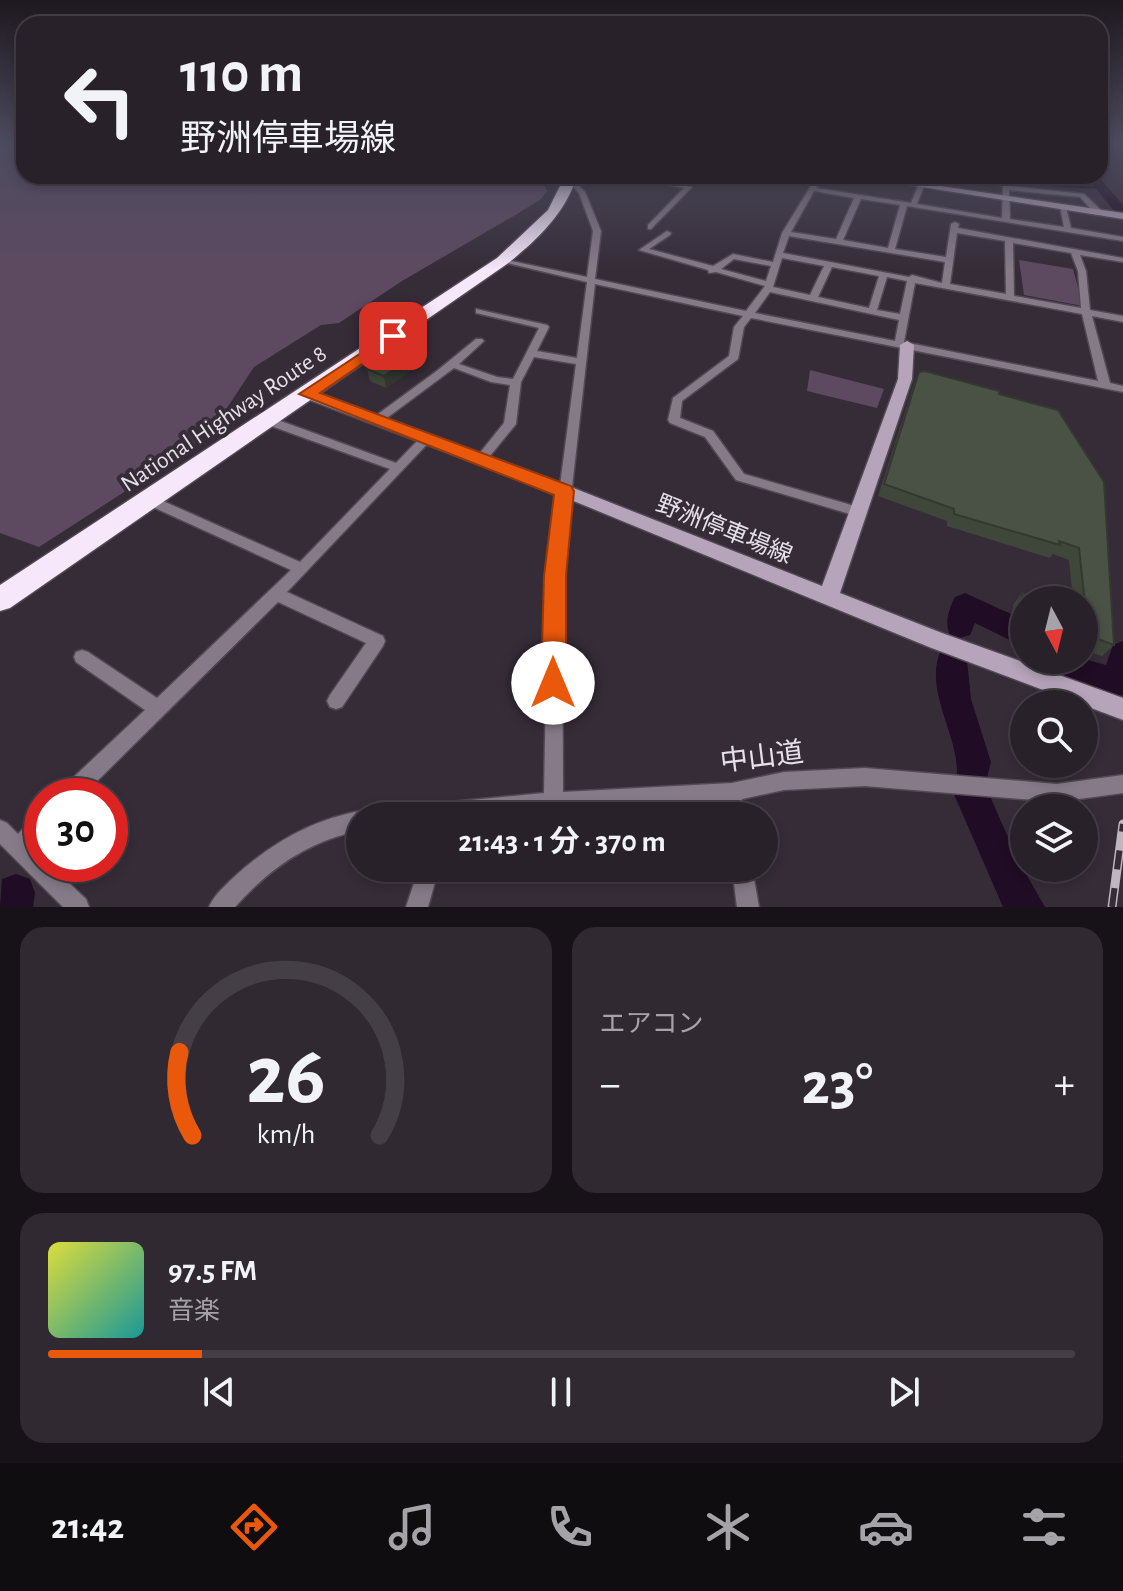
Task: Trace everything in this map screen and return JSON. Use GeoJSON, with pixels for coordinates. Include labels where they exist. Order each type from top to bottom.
{"type":"FeatureCollection","features":[{"type":"Feature","properties":{"kind":"highway","name":"National Highway Route 8"},"geometry":{"type":"LineString","coordinates":[[0,600],[502,261],[549,218],[567,185]]}},
{"type":"Feature","properties":{"kind":"street"},"geometry":{"type":"LineString","coordinates":[[553,802],[555,576],[579,361],[593,281],[597,223],[578,185]]}},
{"type":"Feature","properties":{"kind":"street"},"geometry":{"type":"LineString","coordinates":[[651,227],[689,187],[680,185]]}},
{"type":"Feature","properties":{"kind":"street"},"geometry":{"type":"LineString","coordinates":[[814,185],[786,233],[768,286],[739,327],[734,357],[677,400],[674,420],[709,434],[740,477],[860,512]]}},
{"type":"Feature","properties":{"kind":"street"},"geometry":{"type":"LineString","coordinates":[[917,185],[1006,193],[1082,195],[1099,213]]}},
{"type":"Feature","properties":{"kind":"street"},"geometry":{"type":"LineString","coordinates":[[1000,185],[1006,193],[1006,220]]}},
{"type":"Feature","properties":{"kind":"street"},"geometry":{"type":"LineString","coordinates":[[891,250],[909,205],[921,186]]}},
{"type":"Feature","properties":{"kind":"street"},"geometry":{"type":"LineString","coordinates":[[811,189],[1123,239]]}},
{"type":"Feature","properties":{"kind":"street"},"geometry":{"type":"LineString","coordinates":[[1006,193],[1121,217]]}},
{"type":"Feature","properties":{"kind":"street"},"geometry":{"type":"LineString","coordinates":[[839,241],[858,197]]}},
{"type":"Feature","properties":{"kind":"street"},"geometry":{"type":"LineString","coordinates":[[1063,207],[1068,231]]}},
{"type":"Feature","properties":{"kind":"street"},"geometry":{"type":"LineString","coordinates":[[946,284],[956,213]]}},
{"type":"Feature","properties":{"kind":"street"},"geometry":{"type":"LineString","coordinates":[[955,230],[1123,260]]}},
{"type":"Feature","properties":{"kind":"street"},"geometry":{"type":"LineString","coordinates":[[667,233],[643,250],[671,255],[712,271],[813,298],[904,318]]}},
{"type":"Feature","properties":{"kind":"street"},"geometry":{"type":"LineString","coordinates":[[786,233],[947,260]]}},
{"type":"Feature","properties":{"kind":"street"},"geometry":{"type":"LineString","coordinates":[[1009,240],[1010,296]]}},
{"type":"Feature","properties":{"kind":"street"},"geometry":{"type":"LineString","coordinates":[[1075,252],[1082,271],[1086,312],[1105,386]]}},
{"type":"Feature","properties":{"kind":"street"},"geometry":{"type":"LineString","coordinates":[[712,271],[733,256],[829,264],[1123,319]]}},
{"type":"Feature","properties":{"kind":"street"},"geometry":{"type":"LineString","coordinates":[[502,261],[1123,389]]}},
{"type":"Feature","properties":{"kind":"street"},"geometry":{"type":"LineString","coordinates":[[813,298],[829,264]]}},
{"type":"Feature","properties":{"kind":"street"},"geometry":{"type":"LineString","coordinates":[[872,311],[884,274]]}},
{"type":"Feature","properties":{"kind":"street"},"geometry":{"type":"LineString","coordinates":[[828,598],[905,379],[904,318],[912,278]]}},
{"type":"Feature","properties":{"kind":"street"},"geometry":{"type":"LineString","coordinates":[[479,311],[544,327],[516,382],[510,424],[481,459]]}},
{"type":"Feature","properties":{"kind":"street"},"geometry":{"type":"LineString","coordinates":[[376,420],[454,365],[479,341]]}},
{"type":"Feature","properties":{"kind":"street"},"geometry":{"type":"LineString","coordinates":[[530,353],[579,361]]}},
{"type":"Feature","properties":{"kind":"street"},"geometry":{"type":"LineString","coordinates":[[454,365],[495,380],[516,382]]}},
{"type":"Feature","properties":{"kind":"street","name":"野洲停車場線"},"geometry":{"type":"LineString","coordinates":[[307,394],[565,491],[828,598],[1123,709]]}},
{"type":"Feature","properties":{"kind":"street"},"geometry":{"type":"LineString","coordinates":[[267,420],[398,468]]}},
{"type":"Feature","properties":{"kind":"street"},"geometry":{"type":"LineString","coordinates":[[86,778],[302,569],[426,439]]}},
{"type":"Feature","properties":{"kind":"street"},"geometry":{"type":"LineString","coordinates":[[149,500],[302,569]]}},
{"type":"Feature","properties":{"kind":"street"},"geometry":{"type":"LineString","coordinates":[[276,594],[377,641],[336,701]]}},
{"type":"Feature","properties":{"kind":"street"},"geometry":{"type":"LineString","coordinates":[[82,657],[156,708]]}},
{"type":"Feature","properties":{"kind":"street","name":"中山道"},"geometry":{"type":"LineString","coordinates":[[553,802],[732,792],[784,781],[865,777],[1057,793],[1123,784]]}},
{"type":"Feature","properties":{"kind":"street"},"geometry":{"type":"LineString","coordinates":[[732,792],[733,802]]}},
{"type":"Feature","properties":{"kind":"street"},"geometry":{"type":"LineString","coordinates":[[220,907],[243,881],[305,838],[324,828],[346,824]]}},
{"type":"Feature","properties":{"kind":"street"},"geometry":{"type":"LineString","coordinates":[[0,830],[78,907]]}},
{"type":"Feature","properties":{"kind":"street"},"geometry":{"type":"LineString","coordinates":[[18,848],[24,842]]}},
{"type":"Feature","properties":{"kind":"street"},"geometry":{"type":"LineString","coordinates":[[417,907],[425,882]]}},
{"type":"Feature","properties":{"kind":"street"},"geometry":{"type":"LineString","coordinates":[[744,882],[748,907]]}},
{"type":"Feature","properties":{"kind":"shaded area"},"geometry":{"type":"Polygon","coordinates":[[[0,185],[545,185],[547,191],[541,199],[517,214],[402,281],[339,323],[321,325],[254,367],[215,426],[183,454],[39,547],[0,533],[0,185]]]}},
{"type":"Feature","properties":{"kind":"shaded area"},"geometry":{"type":"Polygon","coordinates":[[[1019,260],[1073,269],[1083,306],[1024,295],[1019,260]]]}},
{"type":"Feature","properties":{"kind":"shaded area"},"geometry":{"type":"Polygon","coordinates":[[[810,370],[884,389],[877,408],[807,391],[810,370]]]}},
{"type":"Feature","properties":{"kind":"building"},"geometry":{"type":"Polygon","coordinates":[[[398,349],[414,355],[384,376],[367,369],[398,349]]]}},
{"type":"Feature","properties":{"kind":"building"},"geometry":{"type":"Polygon","coordinates":[[[919,372],[999,391],[999,394],[1058,410],[1104,482],[1114,645],[1098,639],[1098,586],[1083,586],[1079,548],[954,514],[954,509],[884,484],[919,372]]]}},
{"type":"Feature","properties":{"kind":"waterway"},"geometry":{"type":"LineString","coordinates":[[1052,185],[1099,188]]}},
{"type":"Feature","properties":{"kind":"waterway"},"geometry":{"type":"LineString","coordinates":[[1100,185],[1123,213]]}},
{"type":"Feature","properties":{"kind":"waterway"},"geometry":{"type":"LineString","coordinates":[[960,626],[965,605],[1010,627]]}},
{"type":"Feature","properties":{"kind":"waterway"},"geometry":{"type":"LineString","coordinates":[[1088,674],[1118,683],[1123,654]]}},
{"type":"Feature","properties":{"kind":"waterway"},"geometry":{"type":"LineString","coordinates":[[952,660],[955,699],[974,762],[972,775]]}},
{"type":"Feature","properties":{"kind":"waterway"},"geometry":{"type":"LineString","coordinates":[[1118,683],[1123,688]]}},
{"type":"Feature","properties":{"kind":"waterway"},"geometry":{"type":"LineString","coordinates":[[970,792],[1006,875],[1025,907]]}},
{"type":"Feature","properties":{"kind":"waterway"},"geometry":{"type":"LineString","coordinates":[[13,907],[16,893]]}},
{"type":"Feature","properties":{"kind":"railway"},"geometry":{"type":"LineString","coordinates":[[1112,907],[1123,824]]}},
{"type":"Feature","properties":{"kind":"route"},"geometry":{"type":"LineString","coordinates":[[393,336],[307,394],[565,491],[555,576],[553,683]]}}]}
